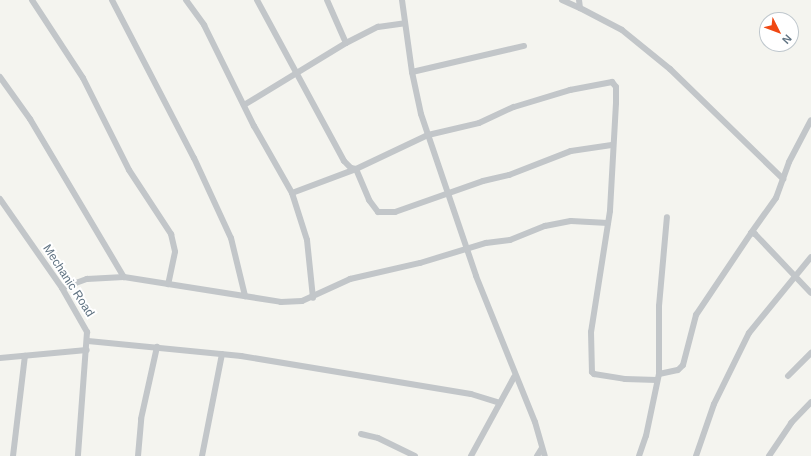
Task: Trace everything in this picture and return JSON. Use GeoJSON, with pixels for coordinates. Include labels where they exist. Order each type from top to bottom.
{"type":"FeatureCollection","features":[{"type":"Feature","properties":{"kind":"street"},"geometry":{"type":"LineString","coordinates":[[32,0],[83,78],[129,170],[171,234],[175,252],[168,284]]}},
{"type":"Feature","properties":{"kind":"street"},"geometry":{"type":"LineString","coordinates":[[112,0],[194,158],[231,238],[245,296]]}},
{"type":"Feature","properties":{"kind":"street"},"geometry":{"type":"LineString","coordinates":[[186,0],[204,25],[244,105],[292,192],[307,240],[313,298]]}},
{"type":"Feature","properties":{"kind":"street"},"geometry":{"type":"LineString","coordinates":[[258,0],[296,74],[344,161],[351,168],[356,169]]}},
{"type":"Feature","properties":{"kind":"street"},"geometry":{"type":"LineString","coordinates":[[327,0],[346,43]]}},
{"type":"Feature","properties":{"kind":"street"},"geometry":{"type":"LineString","coordinates":[[402,0],[412,72],[428,135],[467,249],[514,377],[535,422],[545,456]]}},
{"type":"Feature","properties":{"kind":"street"},"geometry":{"type":"LineString","coordinates":[[562,0],[622,30],[642,46],[709,104],[783,179]]}},
{"type":"Feature","properties":{"kind":"street"},"geometry":{"type":"LineString","coordinates":[[579,0],[580,8]]}},
{"type":"Feature","properties":{"kind":"street"},"geometry":{"type":"LineString","coordinates":[[244,105],[346,43],[378,27],[405,23]]}},
{"type":"Feature","properties":{"kind":"street"},"geometry":{"type":"LineString","coordinates":[[412,72],[524,46]]}},
{"type":"Feature","properties":{"kind":"street"},"geometry":{"type":"LineString","coordinates":[[0,77],[30,119],[124,277]]}},
{"type":"Feature","properties":{"kind":"street"},"geometry":{"type":"LineString","coordinates":[[292,192],[356,169],[428,135],[478,123],[514,107],[570,90],[612,82],[616,87],[616,103],[608,223],[591,332],[592,372],[594,374],[617,378],[657,380]]}},
{"type":"Feature","properties":{"kind":"street"},"geometry":{"type":"LineString","coordinates":[[659,374],[678,370],[683,365],[696,315],[776,198],[788,164],[811,120]]}},
{"type":"Feature","properties":{"kind":"street"},"geometry":{"type":"LineString","coordinates":[[356,169],[366,194],[378,212],[395,212],[448,193],[509,175],[571,151],[612,145]]}},
{"type":"Feature","properties":{"kind":"street","name":"Mechanic Road"},"geometry":{"type":"LineString","coordinates":[[0,199],[62,288],[83,323],[88,341],[88,350],[78,456]]}},
{"type":"Feature","properties":{"kind":"street"},"geometry":{"type":"LineString","coordinates":[[639,456],[646,436],[659,374],[659,306],[667,217]]}},
{"type":"Feature","properties":{"kind":"street"},"geometry":{"type":"LineString","coordinates":[[62,288],[87,279],[124,277],[292,302],[313,298],[350,279],[486,243],[510,240],[545,226],[571,221],[608,223]]}},
{"type":"Feature","properties":{"kind":"street"},"geometry":{"type":"LineString","coordinates":[[751,233],[755,234],[811,293]]}},
{"type":"Feature","properties":{"kind":"street"},"geometry":{"type":"LineString","coordinates":[[696,456],[714,404],[749,333],[797,277],[811,257]]}},
{"type":"Feature","properties":{"kind":"street"},"geometry":{"type":"LineString","coordinates":[[88,341],[222,354],[471,394],[500,403]]}},
{"type":"Feature","properties":{"kind":"street"},"geometry":{"type":"LineString","coordinates":[[138,456],[141,419],[157,347]]}},
{"type":"Feature","properties":{"kind":"street"},"geometry":{"type":"LineString","coordinates":[[0,358],[88,350]]}},
{"type":"Feature","properties":{"kind":"street"},"geometry":{"type":"LineString","coordinates":[[788,376],[811,352]]}},
{"type":"Feature","properties":{"kind":"street"},"geometry":{"type":"LineString","coordinates":[[203,456],[222,354]]}},
{"type":"Feature","properties":{"kind":"street"},"geometry":{"type":"LineString","coordinates":[[13,456],[25,356]]}},
{"type":"Feature","properties":{"kind":"street"},"geometry":{"type":"LineString","coordinates":[[471,456],[514,377]]}},
{"type":"Feature","properties":{"kind":"street"},"geometry":{"type":"LineString","coordinates":[[769,456],[791,422],[811,402]]}},
{"type":"Feature","properties":{"kind":"street"},"geometry":{"type":"LineString","coordinates":[[361,434],[378,438],[415,456]]}},
{"type":"Feature","properties":{"kind":"street"},"geometry":{"type":"LineString","coordinates":[[537,456],[542,448]]}}]}
